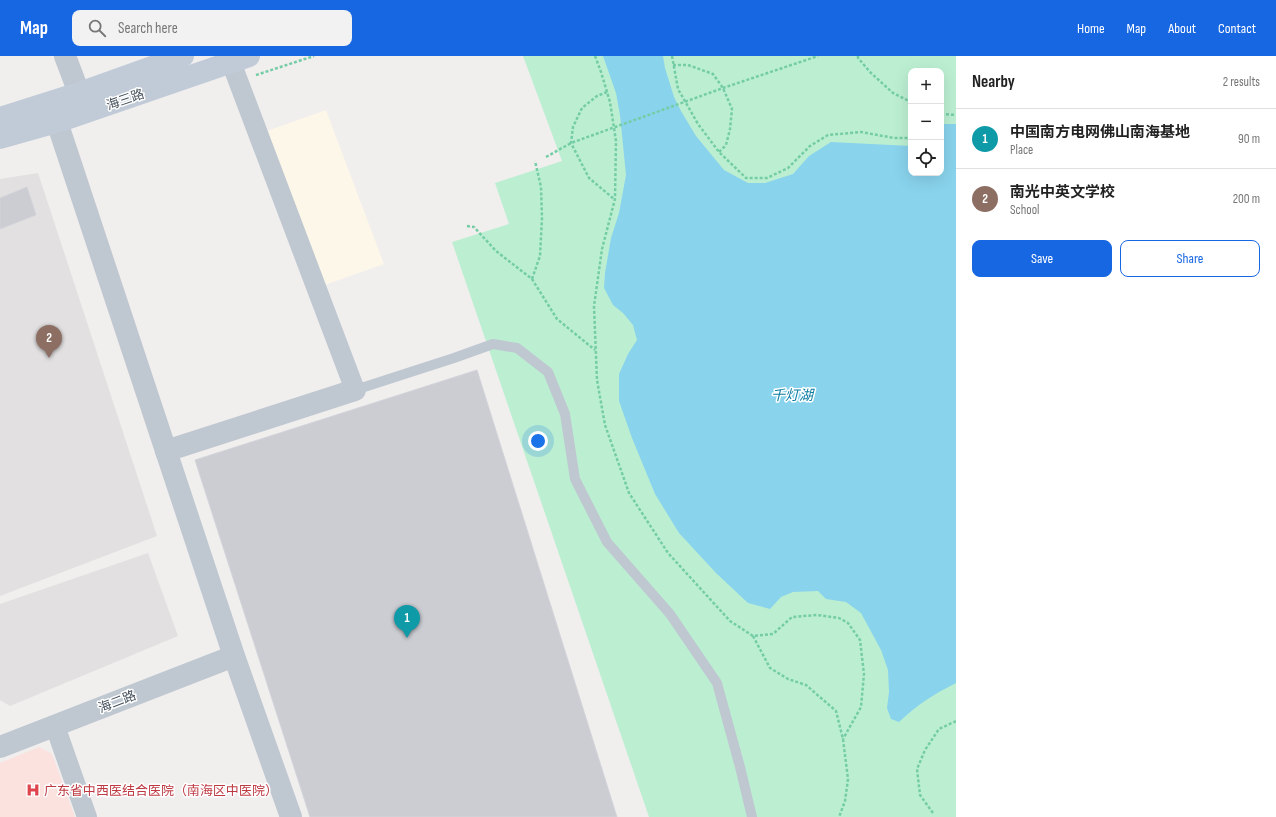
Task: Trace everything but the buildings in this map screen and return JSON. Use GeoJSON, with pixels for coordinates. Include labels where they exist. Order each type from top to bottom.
{"type":"FeatureCollection","features":[{"type":"Feature","properties":{"kind":"main road","name":"海三路"},"geometry":{"type":"LineString","coordinates":[[0,118],[79,93],[183,56]]}},
{"type":"Feature","properties":{"kind":"main road","name":"海三路"},"geometry":{"type":"LineString","coordinates":[[0,138],[240,66]]}},
{"type":"Feature","properties":{"kind":"street"},"geometry":{"type":"LineString","coordinates":[[65,56],[79,93]]}},
{"type":"Feature","properties":{"kind":"street"},"geometry":{"type":"LineString","coordinates":[[166,452],[355,390],[240,66]]}},
{"type":"Feature","properties":{"kind":"street"},"geometry":{"type":"LineString","coordinates":[[57,122],[234,656],[291,817]]}},
{"type":"Feature","properties":{"kind":"street","name":"海二路"},"geometry":{"type":"LineString","coordinates":[[0,747],[234,656]]}},
{"type":"Feature","properties":{"kind":"street"},"geometry":{"type":"LineString","coordinates":[[55,726],[88,817]]}},
{"type":"Feature","properties":{"kind":"lane"},"geometry":{"type":"LineString","coordinates":[[355,390],[493,344],[517,348],[548,372],[565,414],[575,479],[607,542],[670,614],[717,683],[740,766],[752,817]]}},
{"type":"Feature","properties":{"kind":"path"},"geometry":{"type":"LineString","coordinates":[[240,66],[314,56]]}},
{"type":"Feature","properties":{"kind":"path"},"geometry":{"type":"LineString","coordinates":[[595,56],[610,102],[616,141],[615,199],[602,249],[594,306],[597,380],[605,424],[629,493],[668,553],[730,621],[753,636],[770,668],[788,680],[806,684],[836,711],[843,739],[848,779],[845,801],[838,817]]}},
{"type":"Feature","properties":{"kind":"path"},"geometry":{"type":"LineString","coordinates":[[672,56],[678,89],[698,124],[719,152],[746,178],[767,178],[788,168],[810,146],[828,135],[861,132],[894,138],[908,138]]}},
{"type":"Feature","properties":{"kind":"path"},"geometry":{"type":"LineString","coordinates":[[546,157],[571,143],[723,88],[818,56]]}},
{"type":"Feature","properties":{"kind":"path"},"geometry":{"type":"LineString","coordinates":[[858,56],[858,58],[871,73],[893,92],[908,100]]}},
{"type":"Feature","properties":{"kind":"path"},"geometry":{"type":"LineString","coordinates":[[673,65],[688,65],[713,74],[723,88],[732,109],[730,129],[726,144],[719,152]]}},
{"type":"Feature","properties":{"kind":"path"},"geometry":{"type":"LineString","coordinates":[[607,92],[597,96],[582,108],[573,127],[571,143],[589,178],[615,199]]}},
{"type":"Feature","properties":{"kind":"path"},"geometry":{"type":"LineString","coordinates":[[944,114],[956,115]]}},
{"type":"Feature","properties":{"kind":"path"},"geometry":{"type":"LineString","coordinates":[[532,279],[540,256],[542,218],[541,187],[535,160]]}},
{"type":"Feature","properties":{"kind":"path"},"geometry":{"type":"LineString","coordinates":[[467,226],[474,227],[496,251],[532,279],[557,319],[596,351]]}},
{"type":"Feature","properties":{"kind":"path"},"geometry":{"type":"LineString","coordinates":[[753,636],[773,634],[792,617],[817,615],[839,618],[848,623],[860,640],[864,674],[861,707],[843,739]]}},
{"type":"Feature","properties":{"kind":"path"},"geometry":{"type":"LineString","coordinates":[[933,813],[920,795],[917,769],[925,750],[939,729],[956,721]]}},
{"type":"Feature","properties":{"kind":"shaded area"},"geometry":{"type":"Polygon","coordinates":[[[326,110],[384,264],[322,286],[267,131],[326,110]]]}},
{"type":"Feature","properties":{"kind":"shaded area"},"geometry":{"type":"Polygon","coordinates":[[[38,173],[157,536],[0,596],[0,179],[38,173]]]}},
{"type":"Feature","properties":{"kind":"shaded area"},"geometry":{"type":"Polygon","coordinates":[[[148,553],[178,636],[10,706],[0,700],[0,604],[148,553]]]}},
{"type":"Feature","properties":{"kind":"shaded area","name":"广东省中西医结合医院（南海区中医院）"},"geometry":{"type":"Polygon","coordinates":[[[39,747],[52,754],[75,817],[0,817],[0,763],[39,747]]]}},
{"type":"Feature","properties":{"kind":"green space"},"geometry":{"type":"Polygon","coordinates":[[[523,56],[956,56],[956,817],[649,817],[452,242],[509,224],[495,183],[562,161],[523,56]]]}},
{"type":"Feature","properties":{"kind":"water","name":"千灯湖"},"geometry":{"type":"Polygon","coordinates":[[[603,56],[663,56],[674,97],[696,136],[724,170],[748,183],[765,183],[793,174],[809,156],[831,142],[908,146],[908,176],[944,176],[944,124],[956,124],[956,683],[926,700],[899,722],[891,719],[887,708],[889,692],[888,670],[881,650],[861,613],[846,602],[826,599],[818,591],[793,592],[781,597],[770,609],[748,603],[716,573],[679,533],[655,494],[632,438],[619,401],[619,374],[628,354],[637,340],[633,325],[623,313],[613,305],[604,288],[611,238],[619,213],[626,175],[620,115],[616,93],[603,56]]]}},
{"type":"Feature","properties":{"kind":"place","name":"南光中英文学校"},"geometry":{"type":"Point","coordinates":[49,358]}},
{"type":"Feature","properties":{"kind":"place","name":"中国南方电网佛山南海基地"},"geometry":{"type":"Point","coordinates":[407,638]}},
{"type":"Feature","properties":{"kind":"place","name":"广东省中西医结合医院（南海区中医院）"},"geometry":{"type":"Point","coordinates":[33,790]}}]}
